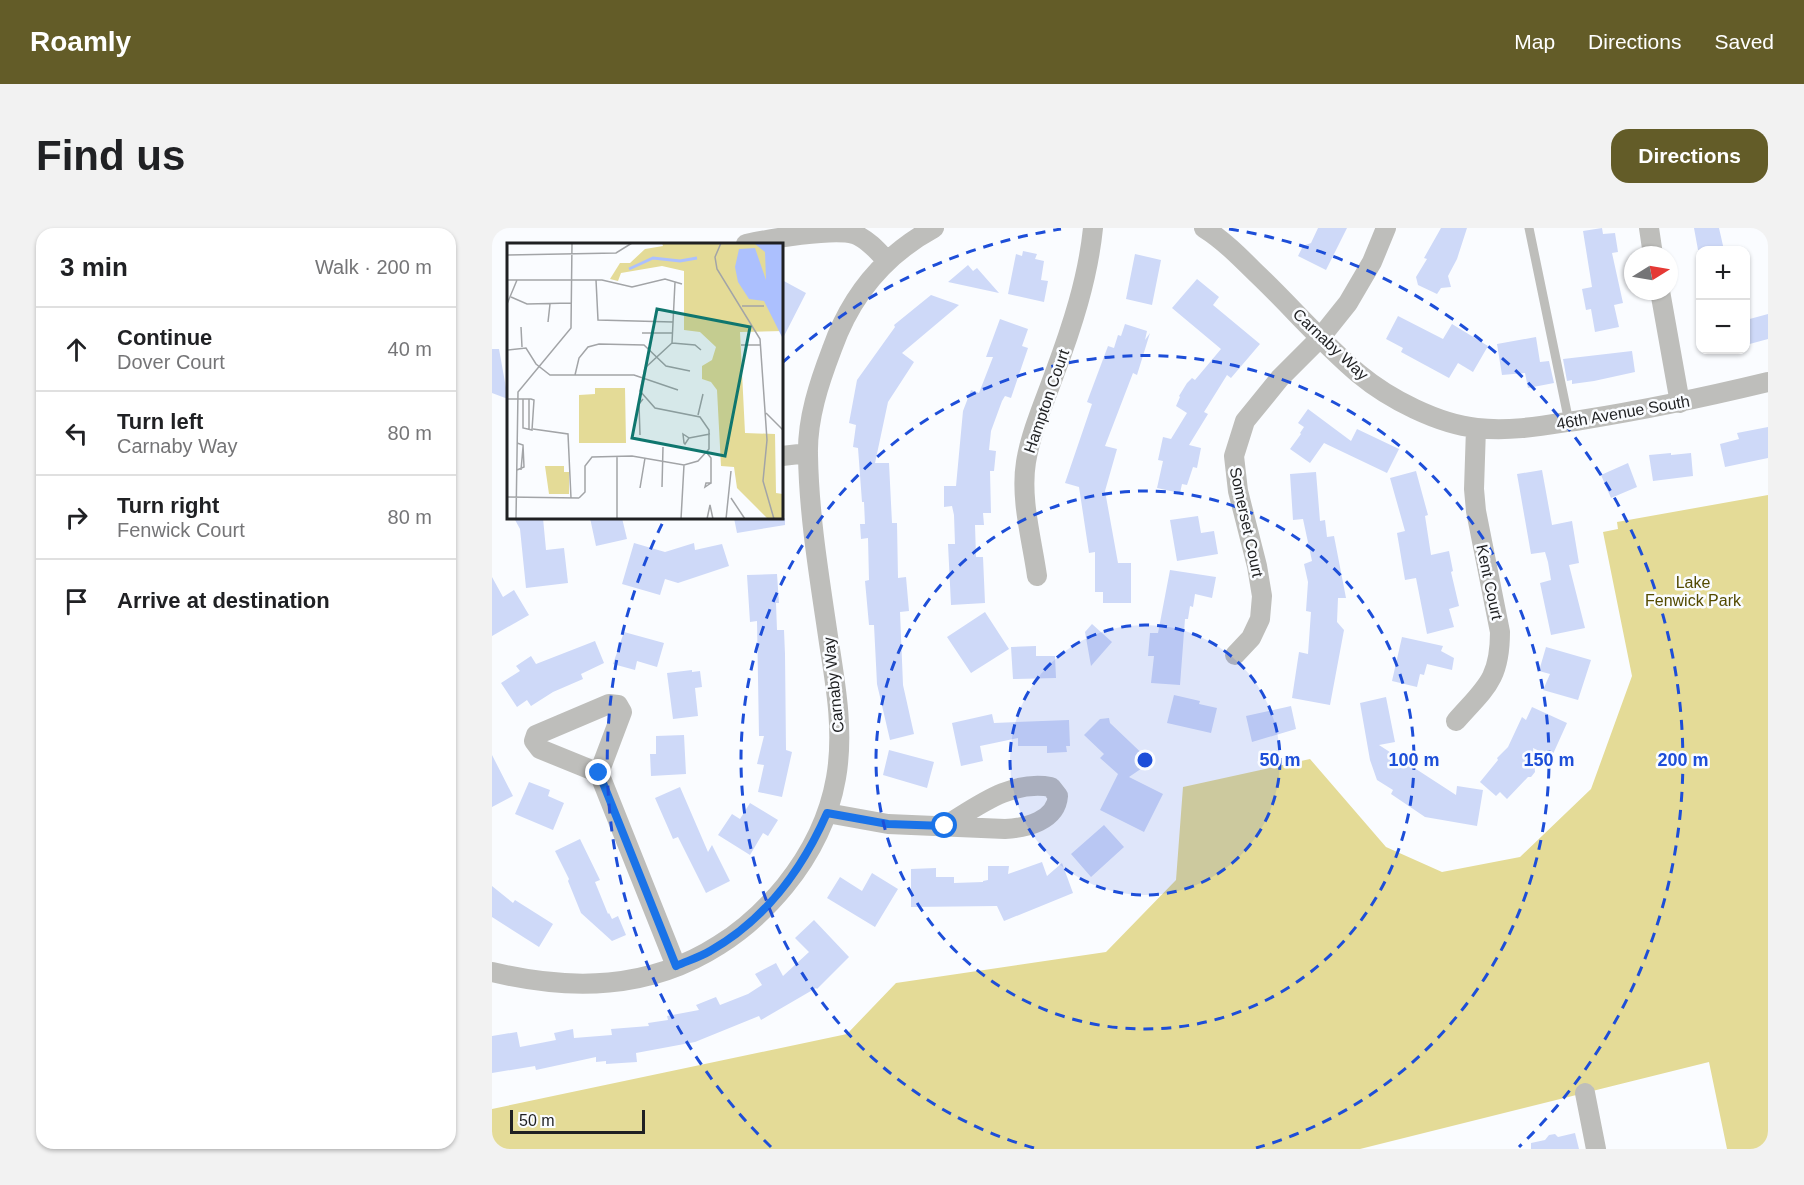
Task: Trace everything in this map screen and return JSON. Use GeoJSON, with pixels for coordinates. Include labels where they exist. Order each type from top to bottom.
{"type":"FeatureCollection","features":[{"type":"Feature","properties":{"kind":"street","name":"Carnaby Way"},"geometry":{"type":"LineString","coordinates":[[492,972],[529,981],[594,985],[640,979],[676,966],[709,952],[736,935],[768,907],[796,872],[814,843],[827,813],[836,778],[839,738],[838,702],[815,543],[808,453],[816,393],[837,333],[858,293],[886,260],[934,228]]}},
{"type":"Feature","properties":{"kind":"street","name":"Hampton Court"},"geometry":{"type":"LineString","coordinates":[[1037,576],[1025,496],[1026,463],[1037,423],[1071,328],[1090,252],[1093,228]]}},
{"type":"Feature","properties":{"kind":"street","name":"Carnaby Way"},"geometry":{"type":"LineString","coordinates":[[1204,228],[1221,239],[1290,305],[1320,339],[1361,375],[1407,405],[1434,418],[1476,428]]}},
{"type":"Feature","properties":{"kind":"street","name":"Somerset Court"},"geometry":{"type":"LineString","coordinates":[[1235,655],[1251,638],[1260,619],[1262,596],[1257,566],[1238,491],[1234,456],[1245,422],[1280,378],[1320,339],[1361,282],[1386,228]]}},
{"type":"Feature","properties":{"kind":"street"},"geometry":{"type":"LineString","coordinates":[[1649,228],[1652,246]]}},
{"type":"Feature","properties":{"kind":"street"},"geometry":{"type":"LineString","coordinates":[[751,243],[815,232],[852,233],[874,246],[886,260]]}},
{"type":"Feature","properties":{"kind":"street"},"geometry":{"type":"LineString","coordinates":[[1662,300],[1680,403]]}},
{"type":"Feature","properties":{"kind":"street","name":"46th Avenue South"},"geometry":{"type":"LineString","coordinates":[[1476,428],[1520,429],[1569,422],[1680,403],[1768,382]]}},
{"type":"Feature","properties":{"kind":"street","name":"Kent Court"},"geometry":{"type":"LineString","coordinates":[[1456,721],[1490,682],[1497,667],[1500,651],[1500,632],[1476,511],[1474,489],[1476,428]]}},
{"type":"Feature","properties":{"kind":"street"},"geometry":{"type":"LineString","coordinates":[[783,456],[808,453]]}},
{"type":"Feature","properties":{"kind":"street"},"geometry":{"type":"LineString","coordinates":[[599,773],[676,966]]}},
{"type":"Feature","properties":{"kind":"street"},"geometry":{"type":"LineString","coordinates":[[827,813],[888,824],[1005,829],[1024,828],[1041,820],[1054,810],[1058,804],[1058,796],[1051,787],[1042,786],[1004,791],[945,826]]}},
{"type":"Feature","properties":{"kind":"street"},"geometry":{"type":"LineString","coordinates":[[1585,1094],[1596,1149]]}},
{"type":"Feature","properties":{"kind":"lane"},"geometry":{"type":"LineString","coordinates":[[1529,228],[1569,422]]}},
{"type":"Feature","properties":{"kind":"green space","name":"Lake Fenwick Park"},"geometry":{"type":"Polygon","coordinates":[[[1768,495],[1768,1149],[1727,1149],[1709,1062],[1360,1149],[492,1149],[492,1109],[847,1034],[896,983],[1106,952],[1176,880],[1183,787],[1310,759],[1386,847],[1442,872],[1520,857],[1591,789],[1632,676],[1603,532],[1618,529],[1617,522],[1768,495]]]}},
{"type":"Feature","properties":{"kind":"building"},"geometry":{"type":"Polygon","coordinates":[[[1318,228],[1347,228],[1326,270],[1298,256],[1303,246],[1311,243],[1318,228]]]}},
{"type":"Feature","properties":{"kind":"building"},"geometry":{"type":"Polygon","coordinates":[[[1441,228],[1467,228],[1457,259],[1448,276],[1451,287],[1441,288],[1437,294],[1418,285],[1416,277],[1441,228]]]}},
{"type":"Feature","properties":{"kind":"building"},"geometry":{"type":"Polygon","coordinates":[[[1602,228],[1603,234],[1615,233],[1618,252],[1612,253],[1623,303],[1614,305],[1619,327],[1595,332],[1591,309],[1586,310],[1582,289],[1592,287],[1583,231],[1602,228]]]}},
{"type":"Feature","properties":{"kind":"building"},"geometry":{"type":"Polygon","coordinates":[[[1694,228],[1719,228],[1723,246],[1697,246],[1694,228]]]}},
{"type":"Feature","properties":{"kind":"building"},"geometry":{"type":"Polygon","coordinates":[[[1023,251],[1037,254],[1035,259],[1044,261],[1041,280],[1048,281],[1044,302],[1008,294],[1016,254],[1022,256],[1023,251]]]}},
{"type":"Feature","properties":{"kind":"building"},"geometry":{"type":"Polygon","coordinates":[[[1135,254],[1161,260],[1152,305],[1126,299],[1135,254]]]}},
{"type":"Feature","properties":{"kind":"building"},"geometry":{"type":"Polygon","coordinates":[[[968,265],[973,271],[977,268],[999,293],[948,282],[968,265]]]}},
{"type":"Feature","properties":{"kind":"building"},"geometry":{"type":"Polygon","coordinates":[[[1197,279],[1219,297],[1213,305],[1260,344],[1231,378],[1227,375],[1204,412],[1208,414],[1189,445],[1201,448],[1197,468],[1193,467],[1187,485],[1182,484],[1180,493],[1157,488],[1163,461],[1158,460],[1163,437],[1171,439],[1187,413],[1176,406],[1187,383],[1192,378],[1195,380],[1221,349],[1172,308],[1197,279]]]}},
{"type":"Feature","properties":{"kind":"building"},"geometry":{"type":"Polygon","coordinates":[[[783,281],[806,293],[783,338],[783,281]]]}},
{"type":"Feature","properties":{"kind":"building"},"geometry":{"type":"Polygon","coordinates":[[[931,295],[959,305],[902,353],[914,362],[888,402],[875,463],[889,463],[892,523],[897,523],[898,578],[906,577],[909,611],[900,612],[903,685],[914,734],[890,740],[877,684],[874,625],[869,625],[865,581],[869,580],[868,538],[861,539],[860,524],[865,524],[858,448],[853,447],[856,425],[849,423],[857,380],[895,327],[894,325],[931,295]]]}},
{"type":"Feature","properties":{"kind":"building"},"geometry":{"type":"Polygon","coordinates":[[[1768,314],[1768,339],[1750,344],[1750,319],[1768,314]]]}},
{"type":"Feature","properties":{"kind":"building"},"geometry":{"type":"Polygon","coordinates":[[[1398,316],[1443,339],[1452,324],[1488,346],[1473,372],[1458,363],[1449,378],[1401,352],[1403,348],[1386,339],[1398,316]]]}},
{"type":"Feature","properties":{"kind":"building"},"geometry":{"type":"Polygon","coordinates":[[[1000,319],[1028,329],[1022,346],[1028,348],[1011,398],[1005,396],[991,431],[989,450],[996,451],[994,471],[990,471],[991,513],[983,513],[984,525],[975,525],[976,557],[983,557],[985,603],[951,605],[948,544],[955,544],[954,515],[952,506],[944,507],[944,486],[956,486],[963,411],[971,390],[979,393],[993,357],[986,357],[1000,319]]]}},
{"type":"Feature","properties":{"kind":"building"},"geometry":{"type":"Polygon","coordinates":[[[1125,324],[1147,331],[1145,340],[1150,333],[1137,375],[1133,373],[1105,446],[1117,449],[1105,491],[1118,563],[1131,563],[1131,603],[1103,603],[1103,592],[1095,592],[1095,552],[1089,553],[1079,487],[1065,483],[1092,404],[1087,402],[1108,346],[1114,348],[1125,324]]]}},
{"type":"Feature","properties":{"kind":"building"},"geometry":{"type":"Polygon","coordinates":[[[1536,337],[1540,362],[1549,361],[1554,383],[1528,388],[1525,373],[1502,375],[1497,344],[1536,337]]]}},
{"type":"Feature","properties":{"kind":"building"},"geometry":{"type":"Polygon","coordinates":[[[492,349],[499,349],[507,399],[492,393],[492,349]]]}},
{"type":"Feature","properties":{"kind":"building"},"geometry":{"type":"Polygon","coordinates":[[[1632,351],[1635,372],[1572,384],[1572,380],[1567,381],[1563,359],[1632,351]]]}},
{"type":"Feature","properties":{"kind":"building"},"geometry":{"type":"Polygon","coordinates":[[[1308,409],[1351,441],[1357,429],[1399,449],[1387,473],[1324,443],[1310,463],[1290,449],[1301,434],[1304,427],[1298,423],[1308,409]]]}},
{"type":"Feature","properties":{"kind":"building"},"geometry":{"type":"Polygon","coordinates":[[[1768,427],[1768,458],[1725,467],[1720,444],[1739,439],[1737,433],[1768,427]]]}},
{"type":"Feature","properties":{"kind":"building"},"geometry":{"type":"Polygon","coordinates":[[[1671,453],[1671,455],[1691,453],[1693,476],[1653,481],[1649,455],[1671,453]]]}},
{"type":"Feature","properties":{"kind":"building"},"geometry":{"type":"Polygon","coordinates":[[[1628,463],[1637,487],[1611,498],[1601,475],[1628,463]]]}},
{"type":"Feature","properties":{"kind":"building"},"geometry":{"type":"Polygon","coordinates":[[[1542,470],[1552,525],[1572,521],[1579,563],[1569,565],[1585,628],[1551,635],[1540,583],[1551,580],[1548,562],[1545,552],[1531,554],[1517,474],[1542,470]]]}},
{"type":"Feature","properties":{"kind":"building"},"geometry":{"type":"Polygon","coordinates":[[[1416,471],[1428,515],[1425,516],[1431,555],[1449,551],[1459,606],[1449,609],[1454,627],[1427,634],[1416,578],[1405,580],[1397,533],[1405,531],[1390,478],[1416,471]]]}},
{"type":"Feature","properties":{"kind":"building"},"geometry":{"type":"Polygon","coordinates":[[[1316,472],[1320,521],[1325,520],[1327,537],[1334,536],[1346,598],[1338,598],[1337,622],[1344,630],[1330,705],[1292,698],[1299,652],[1308,654],[1311,612],[1306,611],[1308,582],[1304,564],[1312,561],[1303,519],[1293,520],[1290,474],[1316,472]]]}},
{"type":"Feature","properties":{"kind":"building"},"geometry":{"type":"Polygon","coordinates":[[[1198,516],[1201,533],[1214,531],[1218,554],[1177,561],[1170,520],[1198,516]]]}},
{"type":"Feature","properties":{"kind":"building"},"geometry":{"type":"Polygon","coordinates":[[[785,518],[785,525],[737,533],[734,519],[785,518]]]}},
{"type":"Feature","properties":{"kind":"building"},"geometry":{"type":"Polygon","coordinates":[[[515,519],[543,519],[546,550],[564,548],[568,583],[526,588],[520,529],[515,519]]]}},
{"type":"Feature","properties":{"kind":"building"},"geometry":{"type":"Polygon","coordinates":[[[590,519],[622,519],[627,539],[596,546],[590,519]]]}},
{"type":"Feature","properties":{"kind":"building"},"geometry":{"type":"Polygon","coordinates":[[[634,543],[665,552],[694,543],[695,550],[722,544],[729,566],[678,583],[665,579],[660,595],[622,584],[634,543]]]}},
{"type":"Feature","properties":{"kind":"building"},"geometry":{"type":"Polygon","coordinates":[[[1170,570],[1216,577],[1212,598],[1195,594],[1193,607],[1190,606],[1188,619],[1185,619],[1180,685],[1151,683],[1154,656],[1148,656],[1150,633],[1158,633],[1170,570]]]}},
{"type":"Feature","properties":{"kind":"building"},"geometry":{"type":"Polygon","coordinates":[[[777,574],[779,603],[776,603],[777,630],[784,630],[786,750],[792,752],[782,797],[758,792],[764,765],[757,764],[764,736],[759,736],[757,621],[750,622],[747,575],[777,574]]]}},
{"type":"Feature","properties":{"kind":"building"},"geometry":{"type":"Polygon","coordinates":[[[492,577],[503,597],[514,590],[529,615],[492,636],[492,577]]]}},
{"type":"Feature","properties":{"kind":"building"},"geometry":{"type":"Polygon","coordinates":[[[985,612],[1009,649],[971,673],[947,637],[985,612]]]}},
{"type":"Feature","properties":{"kind":"building"},"geometry":{"type":"Polygon","coordinates":[[[1092,624],[1112,642],[1091,666],[1085,632],[1092,624]]]}},
{"type":"Feature","properties":{"kind":"building"},"geometry":{"type":"Polygon","coordinates":[[[624,632],[664,643],[657,667],[637,661],[635,670],[613,664],[624,632]]]}},
{"type":"Feature","properties":{"kind":"building"},"geometry":{"type":"Polygon","coordinates":[[[1402,637],[1443,646],[1441,651],[1454,658],[1452,670],[1427,664],[1424,675],[1420,674],[1417,687],[1392,681],[1402,637]]]}},
{"type":"Feature","properties":{"kind":"building"},"geometry":{"type":"Polygon","coordinates":[[[595,641],[604,663],[581,674],[583,679],[553,692],[531,706],[527,700],[517,707],[501,683],[520,671],[516,666],[531,656],[536,664],[595,641]]]}},
{"type":"Feature","properties":{"kind":"building"},"geometry":{"type":"Polygon","coordinates":[[[1036,646],[1036,656],[1055,656],[1056,678],[1013,679],[1011,647],[1036,646]]]}},
{"type":"Feature","properties":{"kind":"building"},"geometry":{"type":"Polygon","coordinates":[[[1546,647],[1591,660],[1578,700],[1543,690],[1550,674],[1539,671],[1546,647]]]}},
{"type":"Feature","properties":{"kind":"building"},"geometry":{"type":"Polygon","coordinates":[[[692,670],[692,672],[700,671],[702,687],[695,688],[698,716],[673,719],[667,673],[692,670]]]}},
{"type":"Feature","properties":{"kind":"building"},"geometry":{"type":"Polygon","coordinates":[[[1174,695],[1217,708],[1211,733],[1167,723],[1174,695]]]}},
{"type":"Feature","properties":{"kind":"building"},"geometry":{"type":"Polygon","coordinates":[[[1386,697],[1395,742],[1379,745],[1456,795],[1457,786],[1483,790],[1477,826],[1425,817],[1391,794],[1393,790],[1377,780],[1370,760],[1360,703],[1386,697]]]}},
{"type":"Feature","properties":{"kind":"building"},"geometry":{"type":"Polygon","coordinates":[[[1291,706],[1296,729],[1252,742],[1246,716],[1291,706]]]}},
{"type":"Feature","properties":{"kind":"building"},"geometry":{"type":"Polygon","coordinates":[[[1532,707],[1567,723],[1553,754],[1550,756],[1533,748],[1535,772],[1531,777],[1528,777],[1507,799],[1500,792],[1496,796],[1480,782],[1508,747],[1522,717],[1526,720],[1532,707]]]}},
{"type":"Feature","properties":{"kind":"building"},"geometry":{"type":"Polygon","coordinates":[[[992,714],[994,723],[1069,720],[1070,746],[1066,746],[1067,752],[1047,753],[1047,746],[1018,746],[1018,738],[980,746],[983,761],[961,766],[952,723],[992,714]]]}},
{"type":"Feature","properties":{"kind":"building"},"geometry":{"type":"Polygon","coordinates":[[[1109,718],[1110,723],[1151,762],[1129,777],[1163,794],[1144,832],[1100,810],[1118,774],[1100,758],[1104,754],[1084,735],[1100,719],[1109,718]]]}},
{"type":"Feature","properties":{"kind":"building"},"geometry":{"type":"Polygon","coordinates":[[[684,735],[686,774],[651,776],[650,754],[656,754],[656,736],[684,735]]]}},
{"type":"Feature","properties":{"kind":"building"},"geometry":{"type":"Polygon","coordinates":[[[889,750],[934,762],[927,788],[883,775],[889,750]]]}},
{"type":"Feature","properties":{"kind":"building"},"geometry":{"type":"Polygon","coordinates":[[[492,755],[513,796],[492,807],[492,755]]]}},
{"type":"Feature","properties":{"kind":"building"},"geometry":{"type":"Polygon","coordinates":[[[529,782],[550,790],[548,796],[564,803],[553,830],[515,814],[529,782]]]}},
{"type":"Feature","properties":{"kind":"building"},"geometry":{"type":"Polygon","coordinates":[[[680,787],[708,852],[712,845],[730,881],[706,893],[678,837],[673,839],[655,798],[680,787]]]}},
{"type":"Feature","properties":{"kind":"building"},"geometry":{"type":"Polygon","coordinates":[[[750,803],[778,820],[768,836],[763,833],[750,855],[718,835],[732,814],[740,819],[750,803]]]}},
{"type":"Feature","properties":{"kind":"building"},"geometry":{"type":"Polygon","coordinates":[[[1104,825],[1124,847],[1091,877],[1071,854],[1104,825]]]}},
{"type":"Feature","properties":{"kind":"building"},"geometry":{"type":"Polygon","coordinates":[[[580,839],[600,880],[595,882],[608,914],[612,919],[618,916],[626,935],[612,941],[581,913],[569,879],[555,851],[580,839]]]}},
{"type":"Feature","properties":{"kind":"building"},"geometry":{"type":"Polygon","coordinates":[[[1042,862],[1047,876],[1062,863],[1073,893],[1004,921],[997,906],[911,907],[911,869],[936,868],[936,877],[954,877],[954,883],[983,882],[988,880],[988,866],[1009,866],[1008,874],[1042,862]]]}},
{"type":"Feature","properties":{"kind":"building"},"geometry":{"type":"Polygon","coordinates":[[[872,873],[898,889],[875,927],[827,898],[840,877],[862,891],[872,873]]]}},
{"type":"Feature","properties":{"kind":"building"},"geometry":{"type":"Polygon","coordinates":[[[492,886],[513,903],[515,900],[553,924],[539,947],[492,917],[492,886]]]}},
{"type":"Feature","properties":{"kind":"building"},"geometry":{"type":"Polygon","coordinates":[[[814,920],[849,957],[817,989],[761,1020],[759,1016],[695,1042],[636,1053],[637,1062],[606,1064],[606,1061],[596,1062],[596,1057],[536,1070],[535,1066],[492,1073],[492,1036],[517,1032],[520,1047],[556,1040],[554,1033],[573,1029],[574,1038],[612,1035],[611,1029],[649,1026],[648,1023],[668,1020],[667,1016],[699,1010],[696,1005],[716,997],[720,1005],[748,994],[762,985],[755,974],[776,963],[783,976],[809,952],[795,938],[814,920]]]}},
{"type":"Feature","properties":{"kind":"building"},"geometry":{"type":"Polygon","coordinates":[[[1575,1133],[1579,1149],[1531,1149],[1531,1143],[1545,1140],[1549,1135],[1555,1134],[1558,1137],[1575,1133]]]}},
{"type":"Feature","properties":{"kind":"route"},"geometry":{"type":"LineString","coordinates":[[599,773],[676,966],[709,952],[736,935],[768,907],[796,872],[814,843],[827,813],[888,824],[945,826]]}}]}
